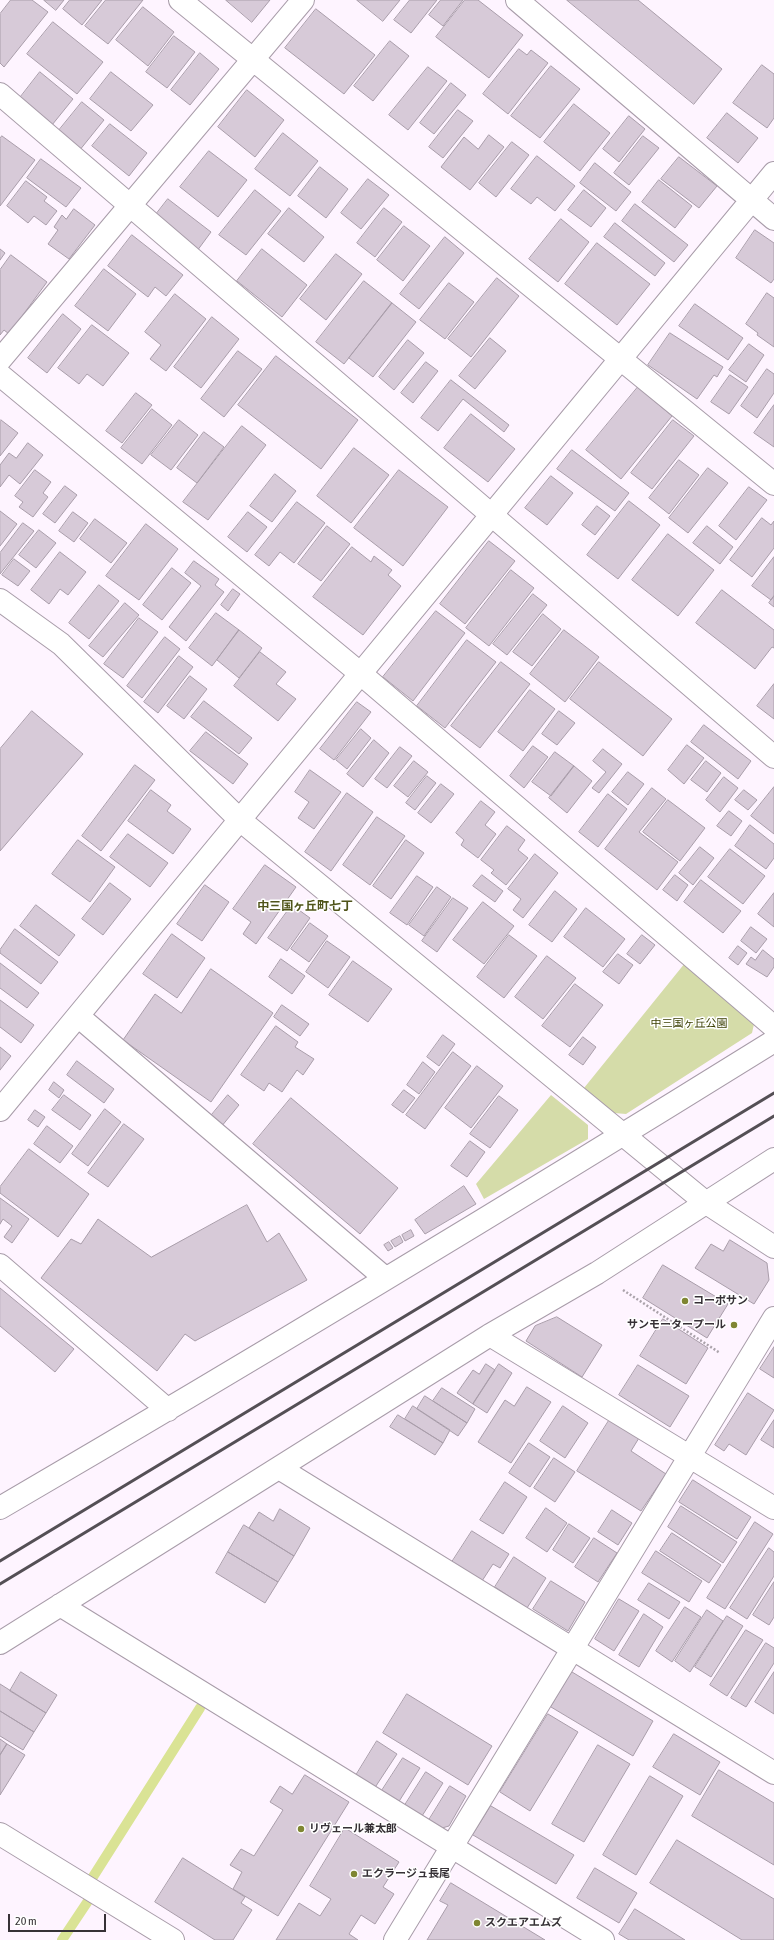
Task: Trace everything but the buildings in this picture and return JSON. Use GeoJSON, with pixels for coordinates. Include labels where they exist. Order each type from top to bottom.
{"type":"FeatureCollection","features":[{"type":"Feature","properties":{"kind":"street"},"geometry":{"type":"LineString","coordinates":[[180,0],[774,484]]}},
{"type":"Feature","properties":{"kind":"street"},"geometry":{"type":"LineString","coordinates":[[0,360],[303,0]]}},
{"type":"Feature","properties":{"kind":"street"},"geometry":{"type":"LineString","coordinates":[[516,0],[774,219]]}},
{"type":"Feature","properties":{"kind":"street"},"geometry":{"type":"LineString","coordinates":[[0,94],[774,757]]}},
{"type":"Feature","properties":{"kind":"street"},"geometry":{"type":"LineString","coordinates":[[0,1110],[774,173]]}},
{"type":"Feature","properties":{"kind":"street"},"geometry":{"type":"LineString","coordinates":[[0,374],[361,674],[774,1028]]}},
{"type":"Feature","properties":{"kind":"street"},"geometry":{"type":"LineString","coordinates":[[0,600],[61,644],[240,820],[622,1136],[705,1202],[774,1247]]}},
{"type":"Feature","properties":{"kind":"street"},"geometry":{"type":"LineString","coordinates":[[78,1016],[385,1278]]}},
{"type":"Feature","properties":{"kind":"street"},"geometry":{"type":"LineString","coordinates":[[0,1508],[168,1410],[622,1136],[774,1041]]}},
{"type":"Feature","properties":{"kind":"street"},"geometry":{"type":"LineString","coordinates":[[0,1643],[490,1336],[597,1274],[705,1202],[774,1159]]}},
{"type":"Feature","properties":{"kind":"street"},"geometry":{"type":"LineString","coordinates":[[0,1265],[168,1410]]}},
{"type":"Feature","properties":{"kind":"street"},"geometry":{"type":"LineString","coordinates":[[395,1940],[574,1649],[774,1318]]}},
{"type":"Feature","properties":{"kind":"street"},"geometry":{"type":"LineString","coordinates":[[490,1336],[774,1508]]}},
{"type":"Feature","properties":{"kind":"street"},"geometry":{"type":"LineString","coordinates":[[279,1468],[774,1773]]}},
{"type":"Feature","properties":{"kind":"street"},"geometry":{"type":"LineString","coordinates":[[60,1605],[603,1940]]}},
{"type":"Feature","properties":{"kind":"street"},"geometry":{"type":"LineString","coordinates":[[0,1834],[173,1940]]}},
{"type":"Feature","properties":{"kind":"path"},"geometry":{"type":"LineString","coordinates":[[597,1274],[744,1368]]}},
{"type":"Feature","properties":{"kind":"green space","name":"中三国ヶ丘公園"},"geometry":{"type":"Polygon","coordinates":[[[685,963],[754,1024],[752,1033],[626,1114],[614,1113],[584,1088],[685,963]]]}},
{"type":"Feature","properties":{"kind":"green space"},"geometry":{"type":"Polygon","coordinates":[[[551,1095],[588,1125],[588,1139],[484,1199],[476,1184],[551,1095]]]}},
{"type":"Feature","properties":{"kind":"waterway"},"geometry":{"type":"LineString","coordinates":[[91,1880],[200,1708]]}},
{"type":"Feature","properties":{"kind":"waterway"},"geometry":{"type":"LineString","coordinates":[[62,1940],[88,1901]]}},
{"type":"Feature","properties":{"kind":"railway"},"geometry":{"type":"LineString","coordinates":[[0,1561],[774,1093]]}},
{"type":"Feature","properties":{"kind":"railway"},"geometry":{"type":"LineString","coordinates":[[0,1584],[774,1116]]}},
{"type":"Feature","properties":{"kind":"place","name":"コーポサン"},"geometry":{"type":"Point","coordinates":[685,1301]}},
{"type":"Feature","properties":{"kind":"place","name":"サンモータープール"},"geometry":{"type":"Point","coordinates":[734,1325]}},
{"type":"Feature","properties":{"kind":"place","name":"リヴェール兼太郎"},"geometry":{"type":"Point","coordinates":[301,1829]}},
{"type":"Feature","properties":{"kind":"place","name":"エクラージュ長尾"},"geometry":{"type":"Point","coordinates":[354,1874]}},
{"type":"Feature","properties":{"kind":"place","name":"スクエアエムズ"},"geometry":{"type":"Point","coordinates":[477,1923]}},
{"type":"Feature","properties":{"kind":"district","name":"中三国ヶ丘町七丁"},"geometry":{"type":"Point","coordinates":[305,906]}}]}
